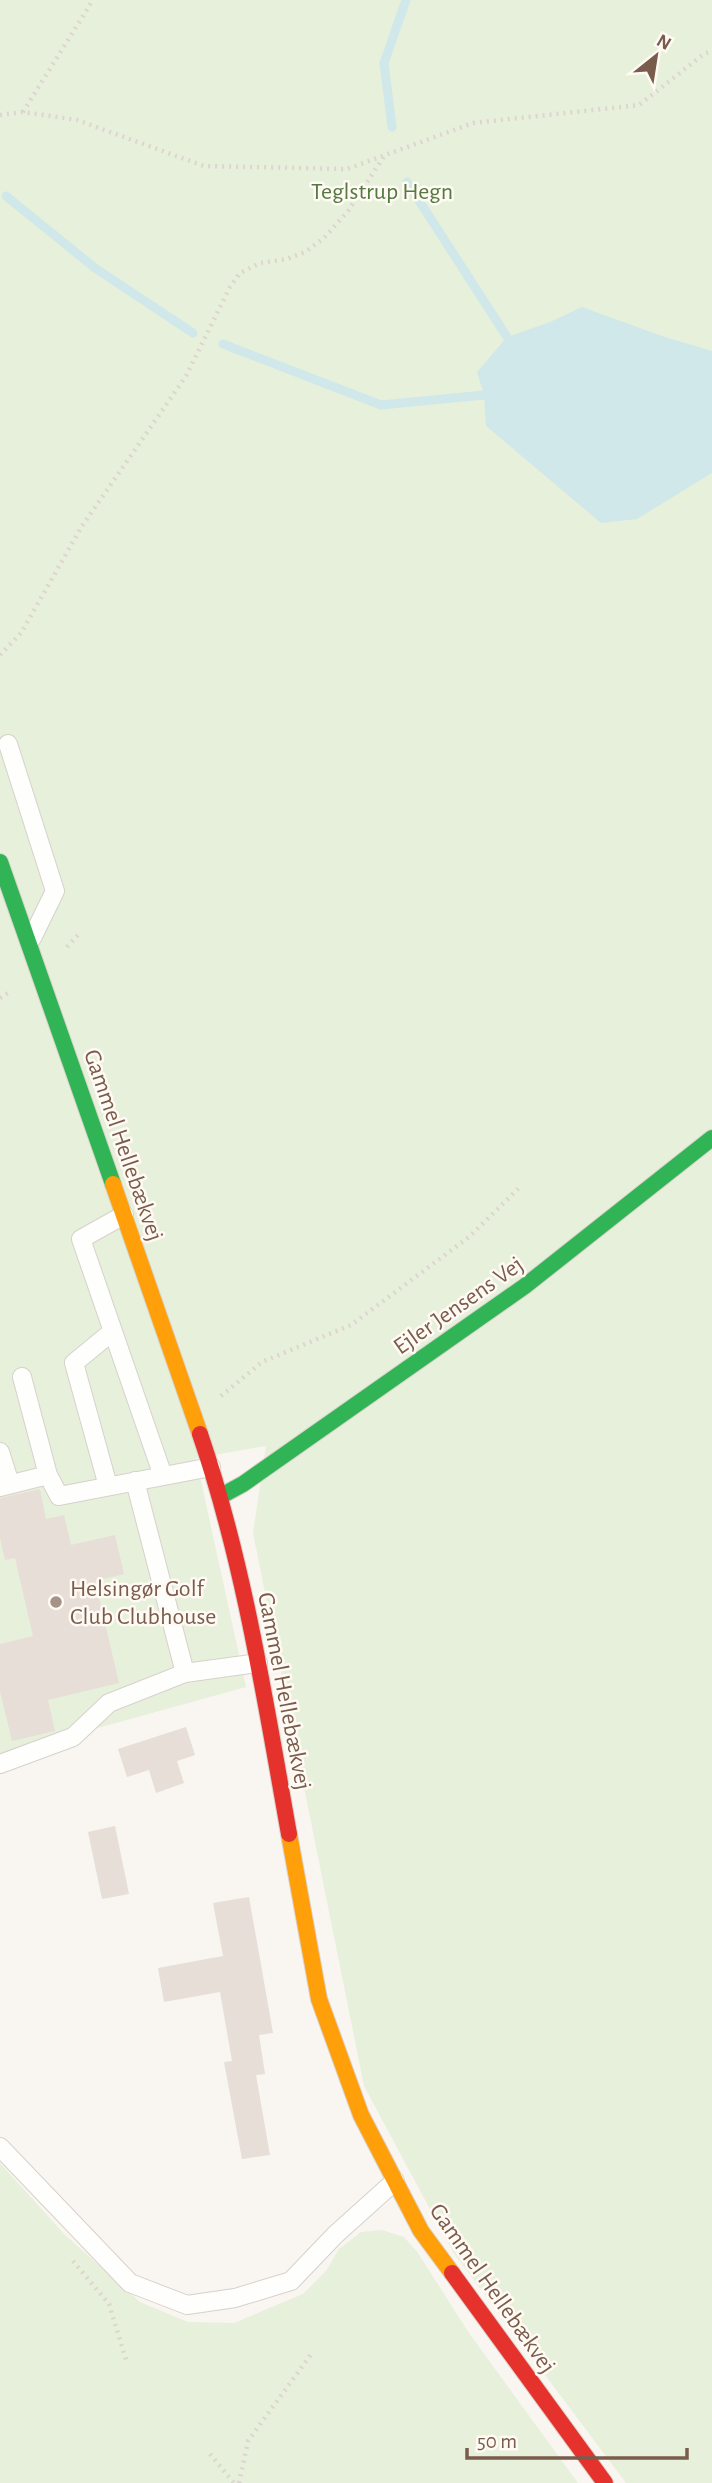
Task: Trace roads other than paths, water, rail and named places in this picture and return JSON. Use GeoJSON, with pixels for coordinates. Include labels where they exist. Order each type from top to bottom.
{"type":"FeatureCollection","features":[{"type":"Feature","properties":{"kind":"street","name":"Gammel Hellebækvej"},"geometry":{"type":"LineString","coordinates":[[0,862],[221,1496],[258,1663],[319,1999],[361,2115],[421,2231],[605,2483]]}},
{"type":"Feature","properties":{"kind":"street","name":"Ejler Jensens Vej"},"geometry":{"type":"LineString","coordinates":[[221,1496],[243,1484],[525,1286],[712,1138]]}},
{"type":"Feature","properties":{"kind":"lane"},"geometry":{"type":"LineString","coordinates":[[8,744],[55,891],[30,942]]}},
{"type":"Feature","properties":{"kind":"lane"},"geometry":{"type":"LineString","coordinates":[[124,1215],[81,1239],[163,1476]]}},
{"type":"Feature","properties":{"kind":"lane"},"geometry":{"type":"LineString","coordinates":[[108,1486],[75,1363],[113,1331]]}},
{"type":"Feature","properties":{"kind":"lane"},"geometry":{"type":"LineString","coordinates":[[22,1377],[48,1475],[59,1496],[211,1467]]}},
{"type":"Feature","properties":{"kind":"lane"},"geometry":{"type":"LineString","coordinates":[[0,1452],[5,1485],[48,1475]]}},
{"type":"Feature","properties":{"kind":"lane"},"geometry":{"type":"LineString","coordinates":[[135,1481],[185,1673]]}},
{"type":"Feature","properties":{"kind":"lane"},"geometry":{"type":"LineString","coordinates":[[0,1764],[73,1737],[109,1703],[185,1673],[258,1663]]}},
{"type":"Feature","properties":{"kind":"lane"},"geometry":{"type":"LineString","coordinates":[[0,2147],[130,2283],[187,2305],[235,2298],[291,2281],[335,2235],[395,2182]]}},
{"type":"Feature","properties":{"kind":"water"},"geometry":{"type":"Polygon","coordinates":[[[582,307],[712,351],[712,473],[637,519],[601,523],[486,426],[484,395],[477,372],[507,337],[582,307]]]}},
{"type":"Feature","properties":{"kind":"waterway"},"geometry":{"type":"LineString","coordinates":[[392,127],[384,63],[406,0]]}},
{"type":"Feature","properties":{"kind":"waterway"},"geometry":{"type":"LineString","coordinates":[[407,182],[507,337]]}},
{"type":"Feature","properties":{"kind":"waterway"},"geometry":{"type":"LineString","coordinates":[[6,196],[95,268],[193,333]]}},
{"type":"Feature","properties":{"kind":"waterway"},"geometry":{"type":"LineString","coordinates":[[223,344],[381,405],[484,395]]}},
{"type":"Feature","properties":{"kind":"place","name":"Helsingør Golf Club Clubhouse"},"geometry":{"type":"Point","coordinates":[56,1602]}},
{"type":"Feature","properties":{"kind":"park label","name":"Teglstrup Hegn"},"geometry":{"type":"Point","coordinates":[382,191]}}]}
